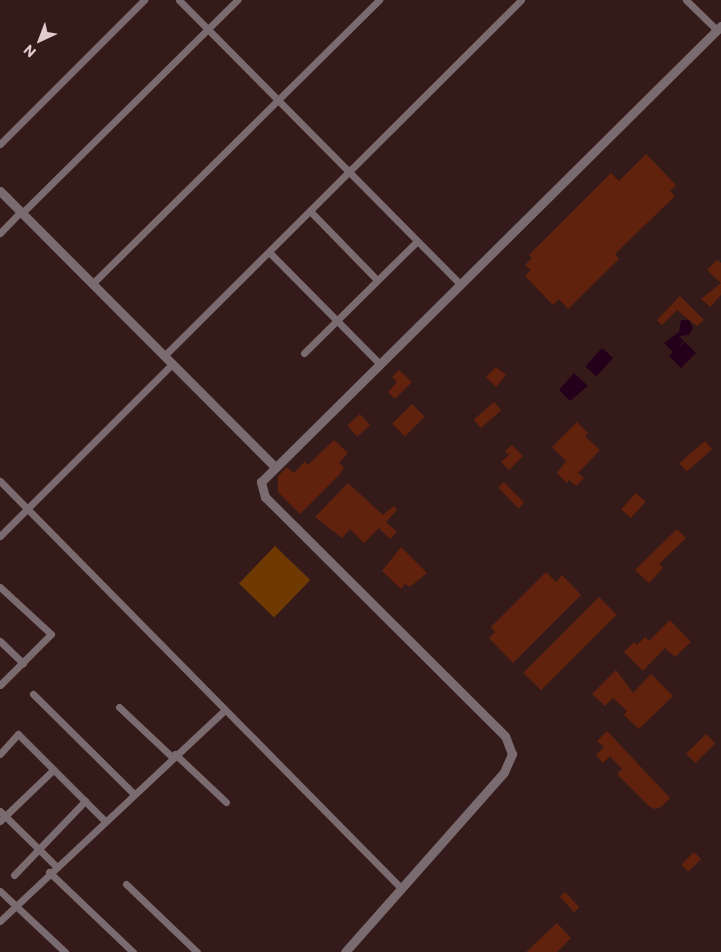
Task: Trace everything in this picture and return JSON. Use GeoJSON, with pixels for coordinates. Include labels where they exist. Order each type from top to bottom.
{"type":"FeatureCollection","features":[{"type":"Feature","properties":{"kind":"street"},"geometry":{"type":"LineString","coordinates":[[0,144],[144,0]]}},
{"type":"Feature","properties":{"kind":"street"},"geometry":{"type":"LineString","coordinates":[[179,0],[460,284]]}},
{"type":"Feature","properties":{"kind":"street"},"geometry":{"type":"LineString","coordinates":[[0,232],[237,0]]}},
{"type":"Feature","properties":{"kind":"street"},"geometry":{"type":"LineString","coordinates":[[92,284],[379,0]]}},
{"type":"Feature","properties":{"kind":"street"},"geometry":{"type":"LineString","coordinates":[[164,356],[521,0]]}},
{"type":"Feature","properties":{"kind":"street"},"geometry":{"type":"LineString","coordinates":[[345,952],[509,766],[512,759],[510,744],[265,498],[260,482],[719,28],[686,0]]}},
{"type":"Feature","properties":{"kind":"street"},"geometry":{"type":"LineString","coordinates":[[0,192],[275,467]]}},
{"type":"Feature","properties":{"kind":"street"},"geometry":{"type":"LineString","coordinates":[[310,211],[377,280]]}},
{"type":"Feature","properties":{"kind":"street"},"geometry":{"type":"LineString","coordinates":[[304,353],[417,241]]}},
{"type":"Feature","properties":{"kind":"street"},"geometry":{"type":"LineString","coordinates":[[268,252],[380,364]]}},
{"type":"Feature","properties":{"kind":"street"},"geometry":{"type":"LineString","coordinates":[[2,531],[172,364]]}},
{"type":"Feature","properties":{"kind":"street"},"geometry":{"type":"LineString","coordinates":[[0,482],[401,888]]}},
{"type":"Feature","properties":{"kind":"street"},"geometry":{"type":"LineString","coordinates":[[0,588],[51,634],[0,684]]}},
{"type":"Feature","properties":{"kind":"street"},"geometry":{"type":"LineString","coordinates":[[0,641],[23,663]]}},
{"type":"Feature","properties":{"kind":"street"},"geometry":{"type":"LineString","coordinates":[[32,694],[133,793]]}},
{"type":"Feature","properties":{"kind":"street"},"geometry":{"type":"LineString","coordinates":[[119,707],[226,802]]}},
{"type":"Feature","properties":{"kind":"street"},"geometry":{"type":"LineString","coordinates":[[0,921],[49,872],[224,710]]}},
{"type":"Feature","properties":{"kind":"street"},"geometry":{"type":"LineString","coordinates":[[0,754],[18,734],[104,821]]}},
{"type":"Feature","properties":{"kind":"street"},"geometry":{"type":"LineString","coordinates":[[53,770],[2,816],[56,866]]}},
{"type":"Feature","properties":{"kind":"street"},"geometry":{"type":"LineString","coordinates":[[14,875],[84,801]]}},
{"type":"Feature","properties":{"kind":"street"},"geometry":{"type":"LineString","coordinates":[[49,872],[133,952]]}},
{"type":"Feature","properties":{"kind":"street"},"geometry":{"type":"LineString","coordinates":[[126,884],[197,952]]}},
{"type":"Feature","properties":{"kind":"street"},"geometry":{"type":"LineString","coordinates":[[0,891],[64,952]]}},
{"type":"Feature","properties":{"kind":"shaded area"},"geometry":{"type":"Polygon","coordinates":[[[681,320],[689,320],[693,328],[689,335],[679,336],[684,341],[677,349],[685,342],[696,353],[681,368],[669,356],[673,352],[664,343],[679,332],[681,320]]]}},
{"type":"Feature","properties":{"kind":"shaded area"},"geometry":{"type":"Polygon","coordinates":[[[602,348],[613,358],[596,377],[585,367],[602,348]]]}},
{"type":"Feature","properties":{"kind":"shaded area"},"geometry":{"type":"Polygon","coordinates":[[[574,373],[588,386],[570,401],[559,390],[574,373]]]}},
{"type":"Feature","properties":{"kind":"shaded area"},"geometry":{"type":"Polygon","coordinates":[[[275,546],[310,580],[274,617],[239,583],[275,546]]]}},
{"type":"Feature","properties":{"kind":"building"},"geometry":{"type":"Polygon","coordinates":[[[646,154],[676,185],[670,191],[675,196],[615,254],[619,259],[568,309],[559,299],[553,305],[525,276],[531,270],[525,265],[532,258],[529,255],[611,173],[619,181],[646,154]]]}},
{"type":"Feature","properties":{"kind":"building"},"geometry":{"type":"Polygon","coordinates":[[[717,260],[721,263],[721,283],[707,270],[717,260]]]}},
{"type":"Feature","properties":{"kind":"building"},"geometry":{"type":"Polygon","coordinates":[[[721,283],[721,295],[710,307],[701,299],[721,283]]]}},
{"type":"Feature","properties":{"kind":"building"},"geometry":{"type":"Polygon","coordinates":[[[680,296],[704,320],[697,326],[677,310],[662,325],[657,320],[680,296]]]}},
{"type":"Feature","properties":{"kind":"building"},"geometry":{"type":"Polygon","coordinates":[[[496,367],[506,375],[496,387],[486,377],[496,367]]]}},
{"type":"Feature","properties":{"kind":"building"},"geometry":{"type":"Polygon","coordinates":[[[399,370],[412,382],[395,399],[388,392],[397,382],[392,377],[399,370]]]}},
{"type":"Feature","properties":{"kind":"building"},"geometry":{"type":"Polygon","coordinates":[[[494,402],[501,410],[481,428],[474,420],[494,402]]]}},
{"type":"Feature","properties":{"kind":"building"},"geometry":{"type":"Polygon","coordinates":[[[412,404],[425,417],[405,437],[392,424],[412,404]]]}},
{"type":"Feature","properties":{"kind":"building"},"geometry":{"type":"Polygon","coordinates":[[[360,414],[370,425],[357,437],[347,425],[360,414]]]}},
{"type":"Feature","properties":{"kind":"building"},"geometry":{"type":"Polygon","coordinates":[[[577,422],[588,433],[585,436],[600,450],[578,473],[584,478],[576,486],[569,480],[567,483],[557,473],[566,461],[552,447],[577,422]]]}},
{"type":"Feature","properties":{"kind":"building"},"geometry":{"type":"Polygon","coordinates":[[[334,440],[348,453],[339,463],[344,467],[340,474],[300,514],[278,492],[278,476],[287,467],[294,473],[305,461],[308,465],[334,440]]]}},
{"type":"Feature","properties":{"kind":"building"},"geometry":{"type":"Polygon","coordinates":[[[705,441],[712,449],[687,472],[679,463],[705,441]]]}},
{"type":"Feature","properties":{"kind":"building"},"geometry":{"type":"Polygon","coordinates":[[[512,445],[523,456],[509,470],[501,462],[509,455],[505,451],[512,445]]]}},
{"type":"Feature","properties":{"kind":"building"},"geometry":{"type":"Polygon","coordinates":[[[504,482],[524,503],[518,508],[498,488],[504,482]]]}},
{"type":"Feature","properties":{"kind":"building"},"geometry":{"type":"Polygon","coordinates":[[[348,483],[383,515],[394,506],[397,510],[386,522],[397,532],[390,539],[379,528],[364,543],[350,529],[342,538],[315,517],[348,483]]]}},
{"type":"Feature","properties":{"kind":"building"},"geometry":{"type":"Polygon","coordinates":[[[636,493],[646,502],[631,518],[621,509],[636,493]]]}},
{"type":"Feature","properties":{"kind":"building"},"geometry":{"type":"Polygon","coordinates":[[[677,529],[686,538],[659,564],[663,568],[649,583],[635,570],[677,529]]]}},
{"type":"Feature","properties":{"kind":"building"},"geometry":{"type":"Polygon","coordinates":[[[401,547],[427,573],[410,587],[405,584],[401,589],[382,571],[401,547]]]}},
{"type":"Feature","properties":{"kind":"building"},"geometry":{"type":"Polygon","coordinates":[[[546,572],[556,582],[562,575],[581,595],[513,663],[489,638],[495,632],[491,627],[546,572]]]}},
{"type":"Feature","properties":{"kind":"building"},"geometry":{"type":"Polygon","coordinates":[[[599,597],[617,615],[541,690],[523,673],[599,597]]]}},
{"type":"Feature","properties":{"kind":"building"},"geometry":{"type":"Polygon","coordinates":[[[670,620],[691,642],[675,657],[665,648],[643,671],[624,652],[634,642],[637,645],[645,637],[649,641],[670,620]]]}},
{"type":"Feature","properties":{"kind":"building"},"geometry":{"type":"Polygon","coordinates":[[[616,670],[633,693],[651,674],[673,696],[639,729],[624,715],[627,711],[613,698],[605,706],[592,694],[616,670]]]}},
{"type":"Feature","properties":{"kind":"building"},"geometry":{"type":"Polygon","coordinates":[[[607,731],[670,798],[661,807],[654,809],[649,806],[617,774],[622,769],[610,756],[603,763],[596,755],[604,747],[597,741],[607,731]]]}},
{"type":"Feature","properties":{"kind":"building"},"geometry":{"type":"Polygon","coordinates":[[[706,734],[715,743],[695,763],[686,754],[706,734]]]}},
{"type":"Feature","properties":{"kind":"building"},"geometry":{"type":"Polygon","coordinates":[[[694,852],[701,859],[688,872],[681,865],[694,852]]]}},
{"type":"Feature","properties":{"kind":"building"},"geometry":{"type":"Polygon","coordinates":[[[565,892],[579,907],[574,912],[560,897],[565,892]]]}},
{"type":"Feature","properties":{"kind":"building"},"geometry":{"type":"Polygon","coordinates":[[[557,923],[571,938],[557,952],[526,952],[557,923]]]}}]}
